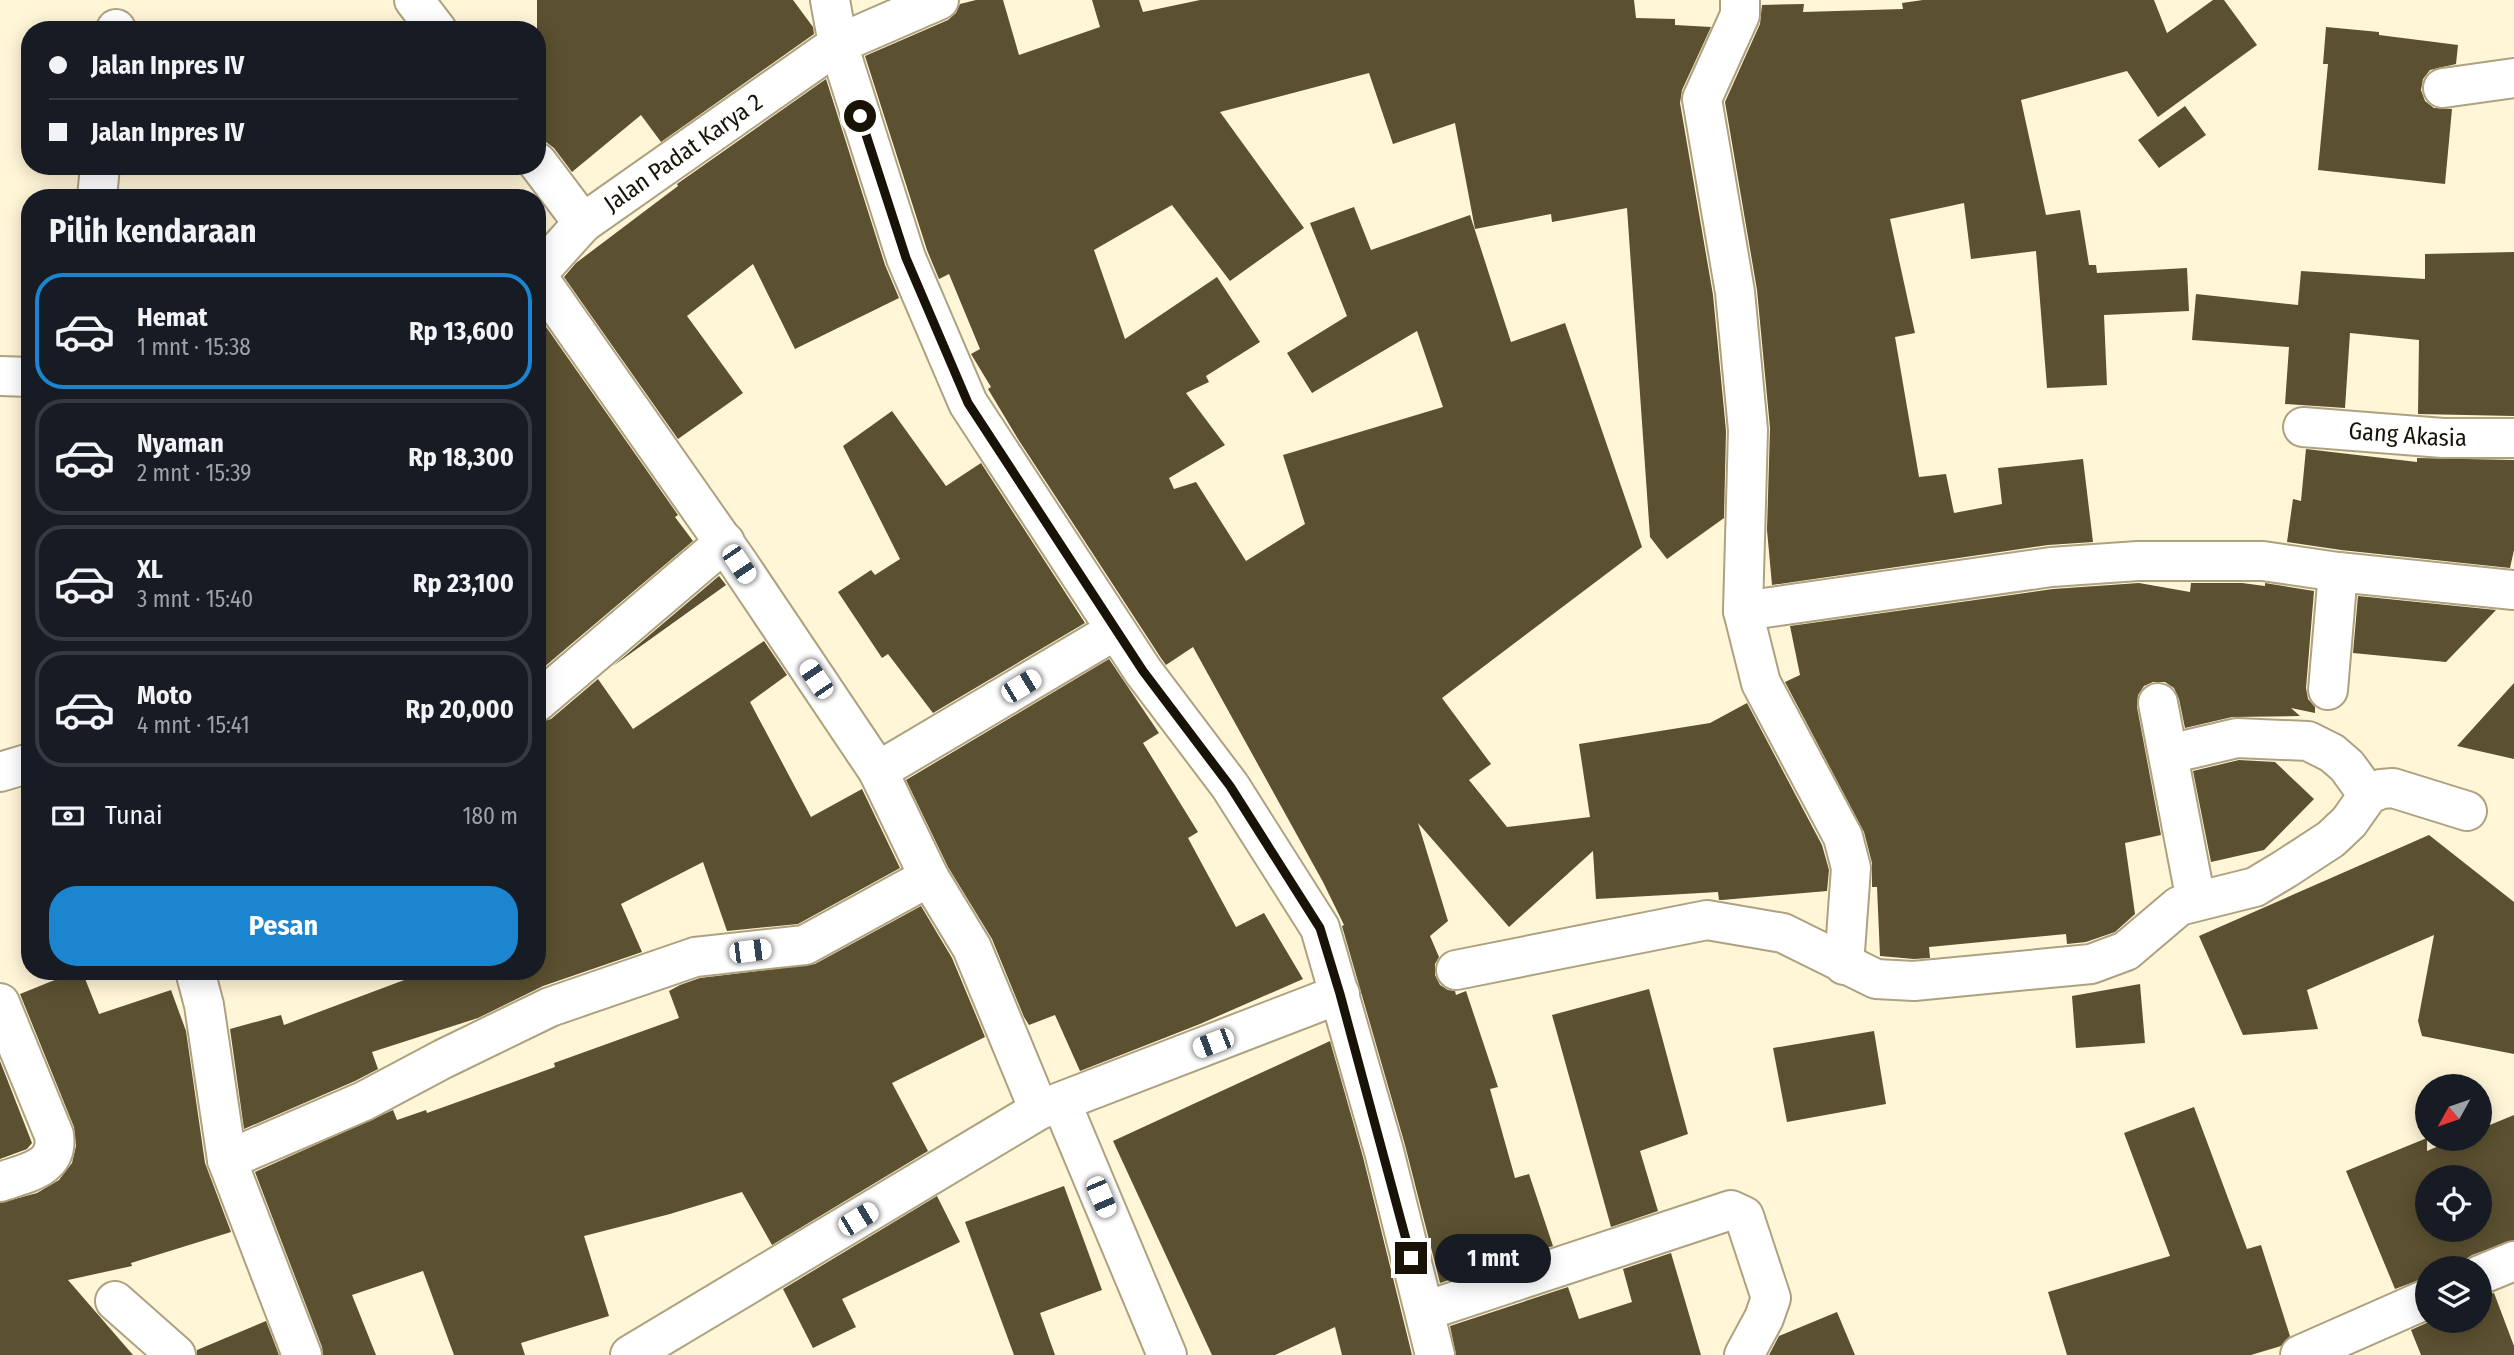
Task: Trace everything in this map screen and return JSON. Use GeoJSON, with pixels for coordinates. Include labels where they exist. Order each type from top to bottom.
{"type":"FeatureCollection","features":[{"type":"Feature","properties":{"kind":"street"},"geometry":{"type":"LineString","coordinates":[[414,0],[430,21]]}},
{"type":"Feature","properties":{"kind":"street"},"geometry":{"type":"LineString","coordinates":[[830,0],[838,44],[906,258],[968,403],[1143,671],[1230,786],[1320,928],[1340,994],[1435,1355]]}},
{"type":"Feature","properties":{"kind":"street","name":"Jalan Padat Karya 2"},"geometry":{"type":"LineString","coordinates":[[546,265],[583,223],[838,44],[939,0]]}},
{"type":"Feature","properties":{"kind":"street"},"geometry":{"type":"LineString","coordinates":[[1740,0],[1740,15],[1702,99],[1735,292],[1748,430],[1743,611],[1761,683],[1843,837],[1851,868],[1844,965]]}},
{"type":"Feature","properties":{"kind":"street"},"geometry":{"type":"LineString","coordinates":[[2443,88],[2514,78]]}},
{"type":"Feature","properties":{"kind":"street"},"geometry":{"type":"LineString","coordinates":[[546,174],[583,223]]}},
{"type":"Feature","properties":{"kind":"street"},"geometry":{"type":"LineString","coordinates":[[546,288],[725,542],[878,771],[929,877],[972,948],[1167,1355]]}},
{"type":"Feature","properties":{"kind":"street"},"geometry":{"type":"LineString","coordinates":[[0,376],[21,377]]}},
{"type":"Feature","properties":{"kind":"street","name":"Gang Akasia"},"geometry":{"type":"LineString","coordinates":[[2303,427],[2443,438],[2514,438]]}},
{"type":"Feature","properties":{"kind":"street"},"geometry":{"type":"LineString","coordinates":[[546,694],[725,542]]}},
{"type":"Feature","properties":{"kind":"street"},"geometry":{"type":"LineString","coordinates":[[1743,611],[2063,566],[2138,561],[2263,561],[2338,572],[2514,590]]}},
{"type":"Feature","properties":{"kind":"street"},"geometry":{"type":"LineString","coordinates":[[2328,690],[2338,572]]}},
{"type":"Feature","properties":{"kind":"street"},"geometry":{"type":"LineString","coordinates":[[878,771],[1116,629]]}},
{"type":"Feature","properties":{"kind":"street"},"geometry":{"type":"LineString","coordinates":[[2158,703],[2196,901]]}},
{"type":"Feature","properties":{"kind":"street"},"geometry":{"type":"LineString","coordinates":[[2169,754],[2236,738],[2308,741],[2332,753],[2347,766],[2368,795]]}},
{"type":"Feature","properties":{"kind":"street"},"geometry":{"type":"LineString","coordinates":[[0,772],[21,766]]}},
{"type":"Feature","properties":{"kind":"street"},"geometry":{"type":"LineString","coordinates":[[1456,970],[1707,920],[1783,933],[1876,979],[1914,981],[2091,964],[2126,951],[2179,906],[2255,887],[2285,869],[2331,839],[2349,822],[2368,795],[2381,789],[2393,788],[2467,811]]}},
{"type":"Feature","properties":{"kind":"street"},"geometry":{"type":"LineString","coordinates":[[227,1160],[364,1101],[550,1007],[695,957],[805,945],[929,877]]}},
{"type":"Feature","properties":{"kind":"street"},"geometry":{"type":"LineString","coordinates":[[197,980],[204,1004],[227,1160],[302,1355]]}},
{"type":"Feature","properties":{"kind":"street"},"geometry":{"type":"LineString","coordinates":[[630,1355],[1050,1106],[1340,994]]}},
{"type":"Feature","properties":{"kind":"street"},"geometry":{"type":"LineString","coordinates":[[0,1003],[54,1135],[55,1147],[51,1157],[40,1168],[0,1182]]}},
{"type":"Feature","properties":{"kind":"street"},"geometry":{"type":"LineString","coordinates":[[1425,1311],[1731,1210],[1744,1216],[1771,1298],[1764,1318],[1744,1355]]}},
{"type":"Feature","properties":{"kind":"street"},"geometry":{"type":"LineString","coordinates":[[2492,1270],[2514,1261]]}},
{"type":"Feature","properties":{"kind":"street"},"geometry":{"type":"LineString","coordinates":[[115,1301],[176,1355]]}},
{"type":"Feature","properties":{"kind":"street"},"geometry":{"type":"LineString","coordinates":[[2300,1355],[2415,1303]]}},
{"type":"Feature","properties":{"kind":"building"},"geometry":{"type":"Polygon","coordinates":[[[537,0],[793,0],[813,27],[814,34],[661,142],[641,115],[572,172],[554,148],[546,142],[546,21],[537,21],[537,0]]]}},
{"type":"Feature","properties":{"kind":"building"},"geometry":{"type":"Polygon","coordinates":[[[976,0],[1003,0],[1019,55],[1100,27],[1092,0],[1139,0],[1143,12],[1200,0],[1634,0],[1636,18],[1675,19],[1675,25],[1711,27],[1682,90],[1680,103],[1713,295],[1726,431],[1724,518],[1667,559],[1650,537],[1627,208],[1552,222],[1551,214],[1475,229],[1455,123],[1393,144],[1369,73],[1220,112],[1304,228],[1230,281],[1172,205],[1094,250],[1125,339],[1217,277],[1260,342],[1206,376],[1209,382],[1186,393],[1225,445],[1169,478],[1174,489],[1196,482],[1246,561],[1305,524],[1283,455],[1443,407],[1417,331],[1312,393],[1287,353],[1347,316],[1310,223],[1354,207],[1371,250],[1470,215],[1511,342],[1565,323],[1642,547],[1442,698],[1491,764],[1469,780],[1507,827],[1590,817],[1579,744],[1710,723],[1747,703],[1822,845],[1829,870],[1827,891],[1722,900],[1719,900],[1718,892],[1596,899],[1593,851],[1509,927],[1418,823],[1448,921],[1430,936],[1439,957],[1435,964],[1435,975],[1440,985],[1455,991],[1456,995],[1466,991],[1498,1087],[1490,1089],[1515,1178],[1529,1174],[1553,1246],[1440,1283],[1405,1145],[1342,926],[1344,925],[1323,882],[1193,647],[1166,665],[1018,439],[971,354],[980,349],[949,274],[939,279],[927,250],[865,56],[948,20],[956,13],[960,4],[976,0]]]}},
{"type":"Feature","properties":{"kind":"building"},"geometry":{"type":"Polygon","coordinates":[[[1923,0],[2154,0],[2167,33],[2213,0],[2224,0],[2257,45],[2158,117],[2127,71],[2021,100],[2046,215],[2080,210],[2089,265],[2096,265],[2097,273],[2187,268],[2189,311],[2104,315],[2107,385],[2047,388],[2036,251],[1971,259],[1964,203],[1890,219],[1915,333],[1895,337],[1919,477],[1946,474],[1954,513],[2002,504],[1998,468],[2083,459],[2093,542],[2048,545],[1772,585],[1767,530],[1770,428],[1757,290],[1725,102],[1760,24],[1762,5],[1804,4],[1803,12],[1903,9],[1902,3],[1923,0]]]}},
{"type":"Feature","properties":{"kind":"building"},"geometry":{"type":"Polygon","coordinates":[[[2326,27],[2379,32],[2379,35],[2458,45],[2456,64],[2430,70],[2423,79],[2421,90],[2425,101],[2434,108],[2452,109],[2445,184],[2318,170],[2328,64],[2323,64],[2326,27]]]}},
{"type":"Feature","properties":{"kind":"building"},"geometry":{"type":"Polygon","coordinates":[[[826,79],[885,265],[899,298],[795,349],[753,264],[687,316],[743,393],[678,439],[564,277],[576,263],[678,186],[677,184],[826,79]]]}},
{"type":"Feature","properties":{"kind":"building"},"geometry":{"type":"Polygon","coordinates":[[[2185,106],[2206,135],[2159,168],[2138,140],[2185,106]]]}},
{"type":"Feature","properties":{"kind":"building"},"geometry":{"type":"Polygon","coordinates":[[[2514,252],[2514,416],[2418,414],[2419,340],[2350,333],[2345,408],[2285,404],[2289,347],[2192,340],[2196,294],[2298,305],[2301,271],[2425,279],[2425,254],[2514,252]]]}},
{"type":"Feature","properties":{"kind":"building"},"geometry":{"type":"Polygon","coordinates":[[[546,327],[678,515],[675,517],[693,541],[546,665],[546,327]]]}},
{"type":"Feature","properties":{"kind":"building"},"geometry":{"type":"Polygon","coordinates":[[[892,411],[946,486],[981,463],[1085,623],[933,713],[888,654],[882,658],[838,592],[871,570],[875,575],[900,559],[843,446],[892,411]]]}},
{"type":"Feature","properties":{"kind":"building"},"geometry":{"type":"Polygon","coordinates":[[[2306,449],[2417,462],[2417,458],[2514,460],[2514,550],[2510,568],[2287,542],[2293,499],[2301,501],[2306,449]]]}},
{"type":"Feature","properties":{"kind":"building"},"geometry":{"type":"Polygon","coordinates":[[[719,576],[726,585],[613,666],[719,576]]]}},
{"type":"Feature","properties":{"kind":"building"},"geometry":{"type":"Polygon","coordinates":[[[2139,583],[2190,592],[2191,583],[2265,586],[2265,583],[2314,591],[2306,688],[2315,713],[2291,708],[2300,716],[2232,717],[2185,728],[2174,688],[2165,682],[2153,682],[2144,686],[2138,695],[2137,707],[2161,835],[2125,843],[2135,914],[2115,932],[2086,942],[2067,944],[2066,934],[1929,947],[1930,958],[1880,956],[1877,887],[1872,887],[1872,863],[1864,832],[1785,682],[1800,675],[1790,626],[2053,589],[2139,583]]]}},
{"type":"Feature","properties":{"kind":"building"},"geometry":{"type":"Polygon","coordinates":[[[2358,596],[2496,610],[2446,662],[2353,653],[2358,596]]]}},
{"type":"Feature","properties":{"kind":"building"},"geometry":{"type":"Polygon","coordinates":[[[764,641],[787,675],[750,702],[811,817],[862,789],[900,868],[798,924],[727,931],[703,862],[621,904],[642,952],[543,986],[478,1018],[372,1052],[378,1069],[244,1129],[230,1029],[281,1015],[284,1025],[404,980],[546,980],[546,720],[598,679],[633,729],[764,641]]]}},
{"type":"Feature","properties":{"kind":"building"},"geometry":{"type":"Polygon","coordinates":[[[1109,659],[1159,733],[1143,743],[1198,832],[1188,838],[1236,927],[1264,913],[1303,979],[1200,1024],[1080,1071],[1055,1015],[1029,1025],[1024,1017],[992,939],[948,867],[906,780],[1109,659]]]}},
{"type":"Feature","properties":{"kind":"building"},"geometry":{"type":"Polygon","coordinates":[[[2514,683],[2514,759],[2457,746],[2514,683]]]}},
{"type":"Feature","properties":{"kind":"building"},"geometry":{"type":"Polygon","coordinates":[[[2239,760],[2275,762],[2314,799],[2264,850],[2211,862],[2193,771],[2239,760]]]}},
{"type":"Feature","properties":{"kind":"building"},"geometry":{"type":"Polygon","coordinates":[[[2429,835],[2514,902],[2514,1054],[2422,1036],[2418,1021],[2434,935],[2307,990],[2318,1029],[2243,1035],[2199,936],[2429,835]]]}},
{"type":"Feature","properties":{"kind":"building"},"geometry":{"type":"Polygon","coordinates":[[[921,906],[952,958],[985,1037],[892,1083],[928,1151],[772,1245],[742,1192],[584,1236],[609,1316],[521,1343],[525,1355],[454,1355],[423,1271],[352,1295],[376,1355],[323,1355],[255,1172],[393,1110],[397,1120],[426,1110],[427,1113],[555,1067],[554,1063],[679,1018],[669,991],[680,985],[700,978],[815,964],[921,906]]]}},
{"type":"Feature","properties":{"kind":"building"},"geometry":{"type":"Polygon","coordinates":[[[55,980],[86,980],[99,1014],[171,990],[186,1031],[205,1163],[231,1232],[131,1263],[132,1266],[68,1280],[133,1355],[0,1355],[0,1203],[37,1193],[59,1180],[72,1163],[76,1146],[74,1127],[20,994],[55,980]]]}},
{"type":"Feature","properties":{"kind":"building"},"geometry":{"type":"Polygon","coordinates":[[[2140,984],[2145,1043],[2076,1048],[2072,996],[2140,984]]]}},
{"type":"Feature","properties":{"kind":"building"},"geometry":{"type":"Polygon","coordinates":[[[1649,989],[1688,1134],[1640,1151],[1658,1211],[1611,1227],[1552,1015],[1649,989]]]}},
{"type":"Feature","properties":{"kind":"building"},"geometry":{"type":"Polygon","coordinates":[[[1874,1031],[1886,1104],[1787,1122],[1773,1048],[1874,1031]]]}},
{"type":"Feature","properties":{"kind":"building"},"geometry":{"type":"Polygon","coordinates":[[[1330,1041],[1363,1157],[1412,1355],[1342,1355],[1335,1327],[1275,1355],[1212,1355],[1113,1141],[1330,1041]]]}},
{"type":"Feature","properties":{"kind":"building"},"geometry":{"type":"Polygon","coordinates":[[[0,1061],[32,1143],[27,1149],[0,1159],[0,1061]]]}},
{"type":"Feature","properties":{"kind":"building"},"geometry":{"type":"Polygon","coordinates":[[[2194,1107],[2247,1249],[2261,1245],[2290,1336],[2281,1346],[2251,1355],[2067,1355],[2048,1292],[2170,1256],[2124,1133],[2194,1107]]]}},
{"type":"Feature","properties":{"kind":"building"},"geometry":{"type":"Polygon","coordinates":[[[2514,1115],[2514,1240],[2470,1256],[2415,1256],[2415,1282],[2395,1289],[2346,1171],[2415,1143],[2415,1152],[2492,1152],[2492,1124],[2514,1115]]]}},
{"type":"Feature","properties":{"kind":"building"},"geometry":{"type":"Polygon","coordinates":[[[1064,1186],[1102,1290],[1040,1313],[1055,1355],[1014,1355],[965,1222],[1064,1186]]]}},
{"type":"Feature","properties":{"kind":"building"},"geometry":{"type":"Polygon","coordinates":[[[937,1196],[960,1242],[842,1299],[856,1327],[813,1348],[783,1289],[937,1196]]]}},
{"type":"Feature","properties":{"kind":"building"},"geometry":{"type":"Polygon","coordinates":[[[1671,1253],[1701,1355],[1456,1355],[1450,1326],[1568,1287],[1579,1319],[1632,1302],[1623,1269],[1671,1253]]]}},
{"type":"Feature","properties":{"kind":"building"},"geometry":{"type":"Polygon","coordinates":[[[2492,1293],[2514,1346],[2514,1355],[2421,1355],[2411,1330],[2415,1328],[2415,1333],[2492,1333],[2492,1293]]]}},
{"type":"Feature","properties":{"kind":"building"},"geometry":{"type":"Polygon","coordinates":[[[1837,1312],[1855,1355],[1769,1355],[1779,1336],[1837,1312]]]}},
{"type":"Feature","properties":{"kind":"building"},"geometry":{"type":"Polygon","coordinates":[[[266,1321],[279,1355],[197,1355],[197,1350],[266,1321]]]}},
{"type":"Feature","properties":{"kind":"route"},"geometry":{"type":"LineString","coordinates":[[860,116],[906,258],[968,403],[1143,671],[1230,786],[1320,928],[1384,1151],[1411,1258]]}}]}
